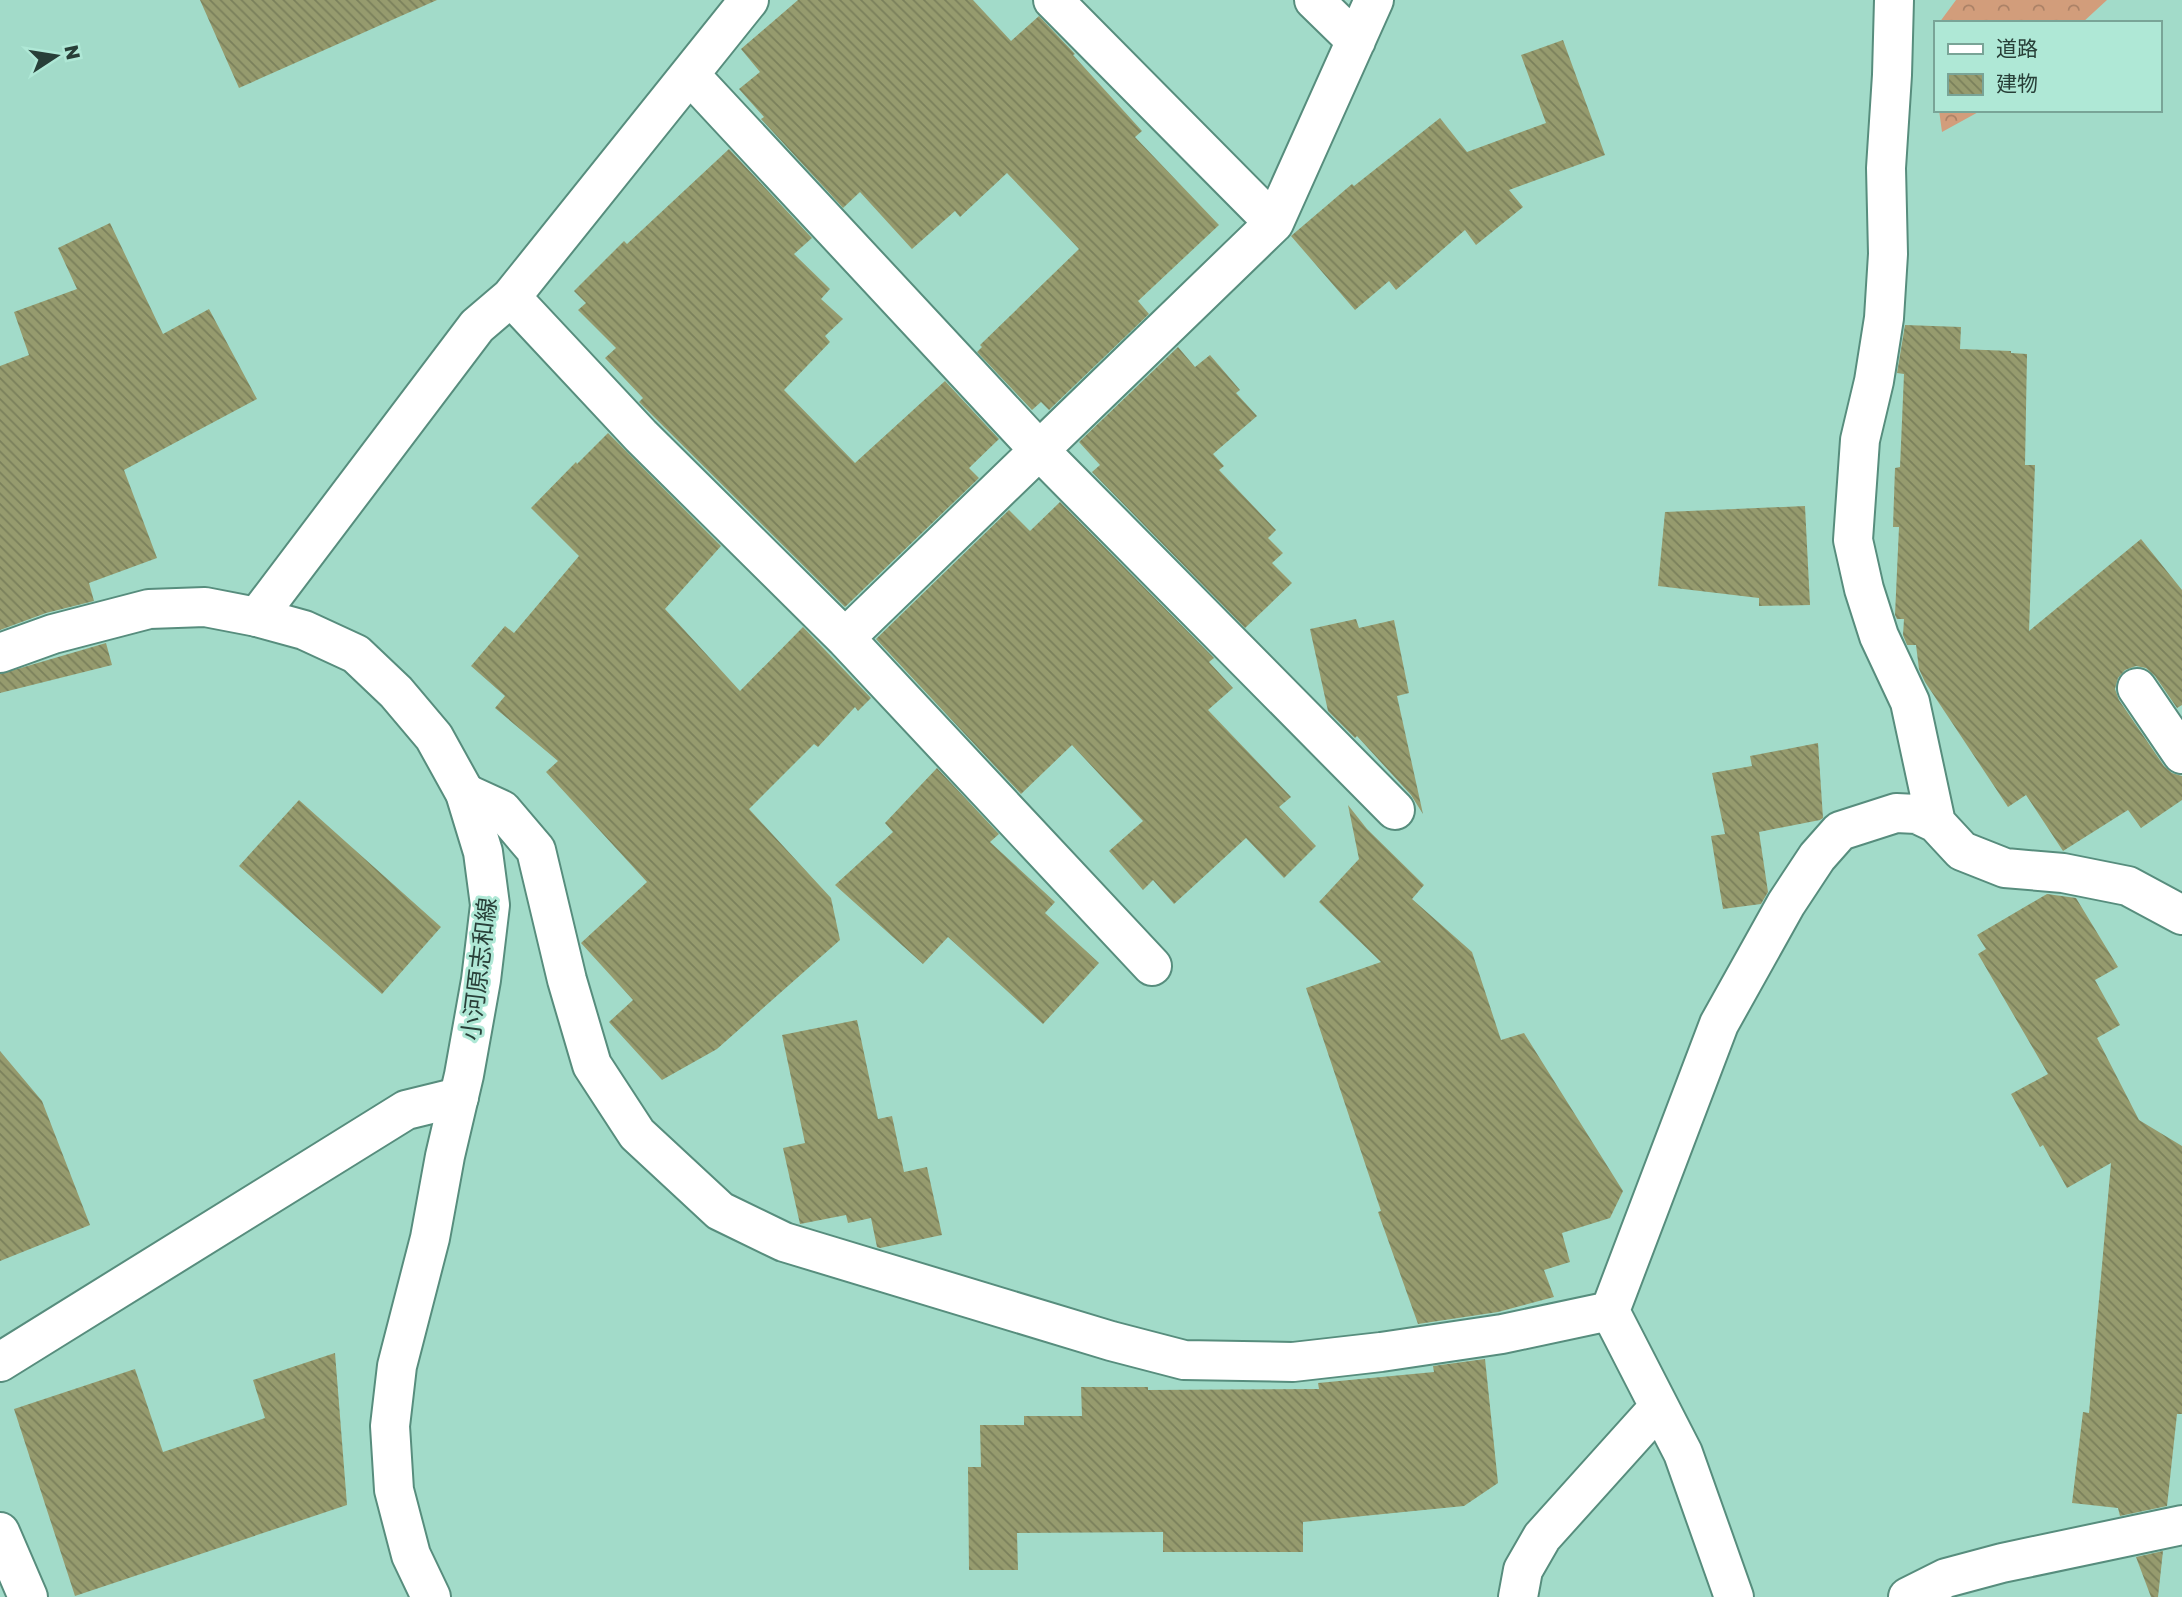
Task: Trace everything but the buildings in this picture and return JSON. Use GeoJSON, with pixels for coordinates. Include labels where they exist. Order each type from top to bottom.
{"type":"FeatureCollection","features":[{"type":"Feature","properties":{"kind":"street"},"geometry":{"type":"LineString","coordinates":[[257,617],[477,326],[512,297],[750,0]]}},
{"type":"Feature","properties":{"kind":"street"},"geometry":{"type":"LineString","coordinates":[[1053,0],[1274,223]]}},
{"type":"Feature","properties":{"kind":"street"},"geometry":{"type":"LineString","coordinates":[[1314,0],[1356,41]]}},
{"type":"Feature","properties":{"kind":"street"},"geometry":{"type":"LineString","coordinates":[[845,638],[1274,223],[1374,0]]}},
{"type":"Feature","properties":{"kind":"street"},"geometry":{"type":"LineString","coordinates":[[1894,0],[1886,168],[1888,254],[1885,305],[1874,381],[1860,440],[1853,540],[1864,589],[1879,636],[1910,702],[1936,823]]}},
{"type":"Feature","properties":{"kind":"street"},"geometry":{"type":"LineString","coordinates":[[690,75],[1040,451],[1395,810]]}},
{"type":"Feature","properties":{"kind":"street"},"geometry":{"type":"LineString","coordinates":[[512,297],[640,436],[845,638],[1152,965]]}},
{"type":"Feature","properties":{"kind":"street","name":"小河原志和線"},"geometry":{"type":"LineString","coordinates":[[0,653],[53,634],[149,609],[205,607],[304,630],[356,654],[396,692],[434,737],[465,793],[483,852],[490,905],[481,980],[459,1097],[430,1238],[397,1366],[390,1426],[394,1490],[411,1555],[431,1597]]}},
{"type":"Feature","properties":{"kind":"street"},"geometry":{"type":"LineString","coordinates":[[2137,688],[2182,754]]}},
{"type":"Feature","properties":{"kind":"street"},"geometry":{"type":"LineString","coordinates":[[465,793],[502,810],[536,850],[567,980],[592,1065],[636,1134],[720,1210],[784,1242],[1111,1341],[1184,1360],[1293,1362],[1502,1334],[1610,1311]]}},
{"type":"Feature","properties":{"kind":"street"},"geometry":{"type":"LineString","coordinates":[[1734,1597],[1683,1453],[1610,1311],[1719,1024],[1794,892],[1817,858],[1840,831],[1896,813],[1917,814],[1936,823],[1962,851],[2005,868],[2063,873],[2128,886],[2182,915]]}},
{"type":"Feature","properties":{"kind":"street"},"geometry":{"type":"LineString","coordinates":[[0,1362],[406,1111],[459,1097]]}},
{"type":"Feature","properties":{"kind":"street"},"geometry":{"type":"LineString","coordinates":[[1518,1597],[1523,1570],[1542,1537],[1659,1407]]}},
{"type":"Feature","properties":{"kind":"street"},"geometry":{"type":"LineString","coordinates":[[1908,1597],[1946,1578],[2002,1563],[2182,1525]]}},
{"type":"Feature","properties":{"kind":"street"},"geometry":{"type":"LineString","coordinates":[[0,1531],[28,1597]]}},
{"type":"Feature","properties":{"kind":"green space"},"geometry":{"type":"Polygon","coordinates":[[[1956,0],[2107,0],[2084,21],[1940,21],[1956,0]]]}},
{"type":"Feature","properties":{"kind":"green space"},"geometry":{"type":"Polygon","coordinates":[[[1939,112],[1978,112],[1942,132],[1939,112]]]}}]}
